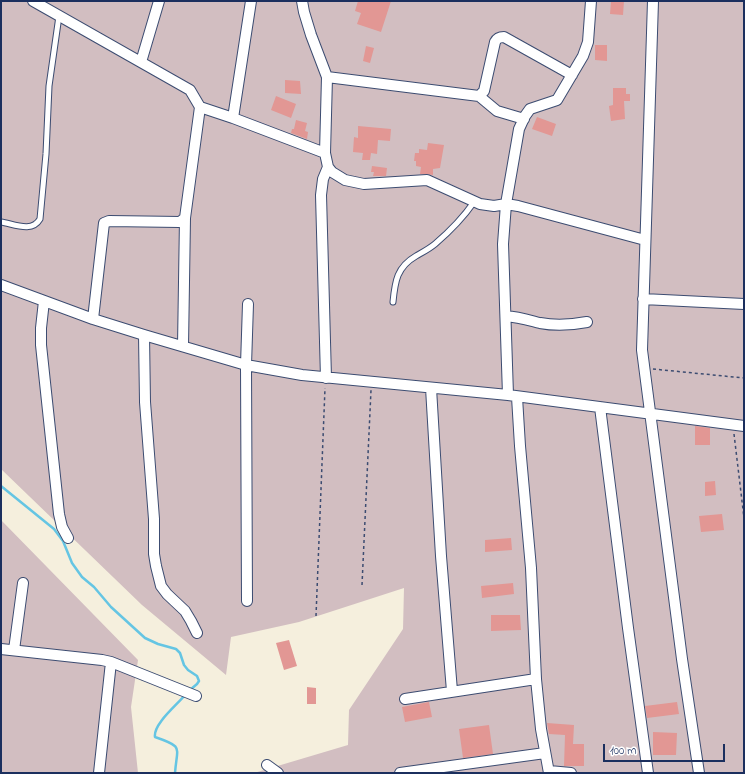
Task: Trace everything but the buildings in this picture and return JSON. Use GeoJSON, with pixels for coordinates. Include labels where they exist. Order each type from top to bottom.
{"type":"FeatureCollection","features":[{"type":"Feature","properties":{"kind":"street"},"geometry":{"type":"LineString","coordinates":[[33,1],[190,90],[200,107],[186,218],[183,346]]}},
{"type":"Feature","properties":{"kind":"street"},"geometry":{"type":"LineString","coordinates":[[141,62],[159,1]]}},
{"type":"Feature","properties":{"kind":"street"},"geometry":{"type":"LineString","coordinates":[[233,118],[252,1]]}},
{"type":"Feature","properties":{"kind":"street"},"geometry":{"type":"LineString","coordinates":[[302,1],[311,35],[327,77],[325,153],[328,167],[332,172],[346,180],[364,184],[427,180],[480,204],[494,206],[506,204],[645,240]]}},
{"type":"Feature","properties":{"kind":"street"},"geometry":{"type":"LineString","coordinates":[[571,773],[549,772],[541,728],[536,679],[530,568],[520,446],[513,396],[506,316],[503,244],[506,204],[519,129],[530,109],[557,100],[572,74],[586,49],[591,1]]}},
{"type":"Feature","properties":{"kind":"street"},"geometry":{"type":"LineString","coordinates":[[653,1],[643,299],[643,368],[682,659],[699,773]]}},
{"type":"Feature","properties":{"kind":"street"},"geometry":{"type":"LineString","coordinates":[[479,96],[484,91],[495,42],[497,38],[501,37],[504,37],[572,74]]}},
{"type":"Feature","properties":{"kind":"street"},"geometry":{"type":"LineString","coordinates":[[327,77],[479,96],[497,111],[524,119]]}},
{"type":"Feature","properties":{"kind":"street"},"geometry":{"type":"LineString","coordinates":[[200,107],[325,153]]}},
{"type":"Feature","properties":{"kind":"street"},"geometry":{"type":"LineString","coordinates":[[326,378],[321,195],[323,179],[328,167]]}},
{"type":"Feature","properties":{"kind":"street"},"geometry":{"type":"LineString","coordinates":[[93,318],[104,223],[108,221],[180,222],[186,218]]}},
{"type":"Feature","properties":{"kind":"street"},"geometry":{"type":"LineString","coordinates":[[1,285],[144,335],[246,365],[273,371],[326,378],[513,396],[744,426]]}},
{"type":"Feature","properties":{"kind":"street"},"geometry":{"type":"LineString","coordinates":[[643,299],[744,304]]}},
{"type":"Feature","properties":{"kind":"street"},"geometry":{"type":"LineString","coordinates":[[44,301],[41,345],[59,514],[62,527],[68,538]]}},
{"type":"Feature","properties":{"kind":"street"},"geometry":{"type":"LineString","coordinates":[[248,304],[246,365],[248,601]]}},
{"type":"Feature","properties":{"kind":"street"},"geometry":{"type":"LineString","coordinates":[[506,316],[541,323],[561,325],[587,322]]}},
{"type":"Feature","properties":{"kind":"street"},"geometry":{"type":"LineString","coordinates":[[144,335],[145,402],[154,519],[154,554],[157,572],[161,586],[167,594],[185,611],[197,633]]}},
{"type":"Feature","properties":{"kind":"street"},"geometry":{"type":"LineString","coordinates":[[432,388],[442,564],[452,691]]}},
{"type":"Feature","properties":{"kind":"street"},"geometry":{"type":"LineString","coordinates":[[600,407],[648,773]]}},
{"type":"Feature","properties":{"kind":"street"},"geometry":{"type":"LineString","coordinates":[[14,650],[22,583]]}},
{"type":"Feature","properties":{"kind":"street"},"geometry":{"type":"LineString","coordinates":[[1,649],[111,662],[196,696]]}},
{"type":"Feature","properties":{"kind":"street"},"geometry":{"type":"LineString","coordinates":[[99,773],[111,662]]}},
{"type":"Feature","properties":{"kind":"street"},"geometry":{"type":"LineString","coordinates":[[405,699],[536,679]]}},
{"type":"Feature","properties":{"kind":"street"},"geometry":{"type":"LineString","coordinates":[[400,773],[545,753]]}},
{"type":"Feature","properties":{"kind":"street"},"geometry":{"type":"LineString","coordinates":[[267,765],[278,773]]}},
{"type":"Feature","properties":{"kind":"lane"},"geometry":{"type":"LineString","coordinates":[[1,222],[28,227],[35,225],[40,219],[46,154],[49,86],[59,16]]}},
{"type":"Feature","properties":{"kind":"lane"},"geometry":{"type":"LineString","coordinates":[[393,302],[397,278],[406,262],[434,246],[460,220],[474,202]]}},
{"type":"Feature","properties":{"kind":"path"},"geometry":{"type":"LineString","coordinates":[[643,368],[744,378]]}},
{"type":"Feature","properties":{"kind":"path"},"geometry":{"type":"LineString","coordinates":[[316,616],[326,378]]}},
{"type":"Feature","properties":{"kind":"path"},"geometry":{"type":"LineString","coordinates":[[362,585],[371,382]]}},
{"type":"Feature","properties":{"kind":"path"},"geometry":{"type":"LineString","coordinates":[[732,424],[744,518]]}},
{"type":"Feature","properties":{"kind":"shaded area"},"geometry":{"type":"Polygon","coordinates":[[[1,1],[744,1],[744,773],[254,773],[348,745],[349,710],[403,629],[404,588],[299,622],[231,637],[226,675],[142,605],[1,469],[1,1]]]}},
{"type":"Feature","properties":{"kind":"shaded area"},"geometry":{"type":"Polygon","coordinates":[[[1,520],[138,660],[131,707],[138,773],[1,773],[1,520]]]}},
{"type":"Feature","properties":{"kind":"waterway"},"geometry":{"type":"LineString","coordinates":[[1,486],[54,529],[63,541],[72,563],[82,577],[94,587],[111,607],[145,638],[158,644],[176,649],[180,653],[184,665],[188,670],[197,676],[199,681],[190,690]]}},
{"type":"Feature","properties":{"kind":"waterway"},"geometry":{"type":"LineString","coordinates":[[175,773],[177,749],[171,743],[155,737],[155,732],[166,715],[185,695]]}}]}
